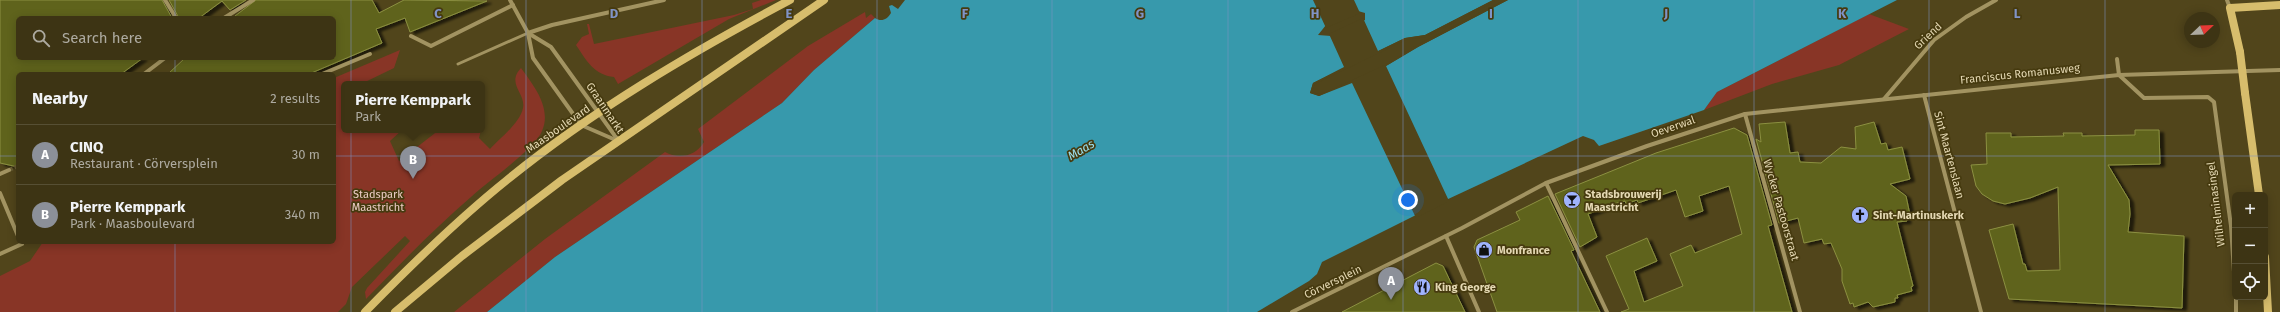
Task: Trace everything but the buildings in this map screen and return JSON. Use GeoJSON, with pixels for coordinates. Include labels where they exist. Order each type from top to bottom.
{"type":"FeatureCollection","features":[{"type":"Feature","properties":{"kind":"main road","name":"Maasboulevard"},"geometry":{"type":"LineString","coordinates":[[364,312],[421,256],[483,200],[531,161],[581,126],[689,57],[790,0]]}},
{"type":"Feature","properties":{"kind":"main road"},"geometry":{"type":"LineString","coordinates":[[395,312],[425,285],[504,223],[618,141],[824,0]]}},
{"type":"Feature","properties":{"kind":"main road"},"geometry":{"type":"LineString","coordinates":[[2258,192],[2240,52],[2229,4],[2280,5]]}},
{"type":"Feature","properties":{"kind":"main road"},"geometry":{"type":"LineString","coordinates":[[2265,264],[2268,312]]}},
{"type":"Feature","properties":{"kind":"street"},"geometry":{"type":"LineString","coordinates":[[164,0],[175,16]]}},
{"type":"Feature","properties":{"kind":"street"},"geometry":{"type":"LineString","coordinates":[[227,16],[253,0]]}},
{"type":"Feature","properties":{"kind":"street"},"geometry":{"type":"LineString","coordinates":[[510,0],[528,33],[533,58],[581,126]]}},
{"type":"Feature","properties":{"kind":"street"},"geometry":{"type":"LineString","coordinates":[[528,33],[552,25],[664,0]]}},
{"type":"Feature","properties":{"kind":"street","name":"Griend"},"geometry":{"type":"LineString","coordinates":[[1884,99],[1934,40],[1966,17],[1996,0]]}},
{"type":"Feature","properties":{"kind":"street"},"geometry":{"type":"LineString","coordinates":[[412,36],[431,46],[513,5]]}},
{"type":"Feature","properties":{"kind":"street","name":"Graanmarkt"},"geometry":{"type":"LineString","coordinates":[[528,33],[551,47],[618,141]]}},
{"type":"Feature","properties":{"kind":"street"},"geometry":{"type":"LineString","coordinates":[[327,72],[370,54]]}},
{"type":"Feature","properties":{"kind":"street"},"geometry":{"type":"LineString","coordinates":[[2117,59],[2119,75]]}},
{"type":"Feature","properties":{"kind":"street"},"geometry":{"type":"LineString","coordinates":[[147,72],[162,60]]}},
{"type":"Feature","properties":{"kind":"street","name":"Franciscus Romanusweg"},"geometry":{"type":"LineString","coordinates":[[1924,95],[2119,75],[2280,70]]}},
{"type":"Feature","properties":{"kind":"street","name":"Wilhelminasingel"},"geometry":{"type":"LineString","coordinates":[[2119,75],[2144,98],[2208,97],[2214,102],[2231,226],[2233,264]]}},
{"type":"Feature","properties":{"kind":"street","name":"Oeverwal"},"geometry":{"type":"LineString","coordinates":[[1446,236],[1546,183],[1745,114],[1924,95]]}},
{"type":"Feature","properties":{"kind":"street","name":"Sint Maartenslaan"},"geometry":{"type":"LineString","coordinates":[[1924,95],[1981,312]]}},
{"type":"Feature","properties":{"kind":"street","name":"Wycker Pastoorstraat"},"geometry":{"type":"LineString","coordinates":[[1745,114],[1800,312]]}},
{"type":"Feature","properties":{"kind":"street","name":"Graanmarkt"},"geometry":{"type":"LineString","coordinates":[[581,126],[618,141]]}},
{"type":"Feature","properties":{"kind":"street"},"geometry":{"type":"LineString","coordinates":[[0,174],[9,170]]}},
{"type":"Feature","properties":{"kind":"street"},"geometry":{"type":"LineString","coordinates":[[1546,183],[1607,312]]}},
{"type":"Feature","properties":{"kind":"street"},"geometry":{"type":"LineString","coordinates":[[0,193],[16,231]]}},
{"type":"Feature","properties":{"kind":"street"},"geometry":{"type":"LineString","coordinates":[[1446,236],[1480,312]]}},
{"type":"Feature","properties":{"kind":"street","name":"Cörversplein"},"geometry":{"type":"LineString","coordinates":[[1292,312],[1446,236]]}},
{"type":"Feature","properties":{"kind":"street"},"geometry":{"type":"LineString","coordinates":[[0,254],[19,244]]}},
{"type":"Feature","properties":{"kind":"street"},"geometry":{"type":"LineString","coordinates":[[2236,300],[2236,312]]}},
{"type":"Feature","properties":{"kind":"lane"},"geometry":{"type":"LineString","coordinates":[[458,64],[528,33]]}},
{"type":"Feature","properties":{"kind":"green space"},"geometry":{"type":"Polygon","coordinates":[[[761,0],[776,0],[729,19],[618,84],[614,77],[607,76],[591,66],[576,45],[582,37],[589,34],[587,24],[589,24],[594,44],[734,15],[753,9],[752,3],[761,0]]]}},
{"type":"Feature","properties":{"kind":"green space"},"geometry":{"type":"Polygon","coordinates":[[[865,12],[866,18],[871,14],[875,18],[814,70],[782,103],[555,257],[487,312],[454,312],[545,239],[665,152],[676,156],[681,156],[696,151],[704,142],[698,129],[808,46],[865,12]]]}},
{"type":"Feature","properties":{"kind":"green space"},"geometry":{"type":"Polygon","coordinates":[[[1869,14],[1909,29],[1839,65],[1772,84],[1704,110],[1717,92],[1869,14]]]}},
{"type":"Feature","properties":{"kind":"green space","name":"Stadspark Maastricht"},"geometry":{"type":"Polygon","coordinates":[[[400,50],[394,68],[367,81],[341,81],[341,133],[399,133],[390,141],[399,161],[435,133],[480,133],[479,138],[490,149],[514,125],[521,114],[523,103],[515,79],[521,68],[540,98],[545,114],[545,122],[538,138],[521,156],[478,191],[444,222],[366,299],[365,292],[367,288],[410,241],[405,236],[352,287],[346,304],[338,312],[0,312],[0,276],[30,261],[42,244],[336,244],[336,77],[400,50]]]}},
{"type":"Feature","properties":{"kind":"water","name":"Maas"},"geometry":{"type":"Polygon","coordinates":[[[905,0],[1493,0],[1425,35],[1405,38],[1313,83],[1310,93],[1319,96],[1386,66],[1418,47],[1508,0],[1897,0],[1717,92],[1704,110],[1599,146],[1594,140],[1583,136],[1446,200],[1322,262],[1317,274],[1309,281],[1257,312],[487,312],[555,257],[782,103],[814,70],[875,18],[884,20],[888,17],[891,13],[889,6],[892,5],[898,9],[905,0]],[[1358,11],[1326,25],[1318,35],[1331,36],[1365,20],[1365,13],[1358,11]]]}},
{"type":"Feature","properties":{"kind":"pier"},"geometry":{"type":"Polygon","coordinates":[[[1313,0],[1354,0],[1360,13],[1326,28],[1313,0]]]}},
{"type":"Feature","properties":{"kind":"pier"},"geometry":{"type":"Polygon","coordinates":[[[1495,0],[1494,2],[1426,37],[1406,40],[1315,84],[1312,92],[1319,94],[1326,92],[1385,65],[1417,45],[1504,0],[1508,0],[1418,47],[1386,66],[1449,201],[1416,218],[1352,83],[1319,96],[1310,93],[1313,83],[1344,67],[1329,34],[1363,18],[1378,51],[1405,38],[1425,35],[1495,0]]]}},
{"type":"Feature","properties":{"kind":"tunnel"},"geometry":{"type":"LineString","coordinates":[[9,170],[16,167]]}},
{"type":"Feature","properties":{"kind":"place","name":"Pierre Kemppark"},"geometry":{"type":"Point","coordinates":[413,179]}},
{"type":"Feature","properties":{"kind":"place","name":"Stadsbrouwerij Maastricht"},"geometry":{"type":"Point","coordinates":[1572,200]}},
{"type":"Feature","properties":{"kind":"place","name":"Sint-Martinuskerk"},"geometry":{"type":"Point","coordinates":[1860,215]}},
{"type":"Feature","properties":{"kind":"place","name":"Monfrance"},"geometry":{"type":"Point","coordinates":[1484,250]}},
{"type":"Feature","properties":{"kind":"place","name":"King George"},"geometry":{"type":"Point","coordinates":[1422,287]}},
{"type":"Feature","properties":{"kind":"place","name":"CINQ"},"geometry":{"type":"Point","coordinates":[1391,300]}}]}
